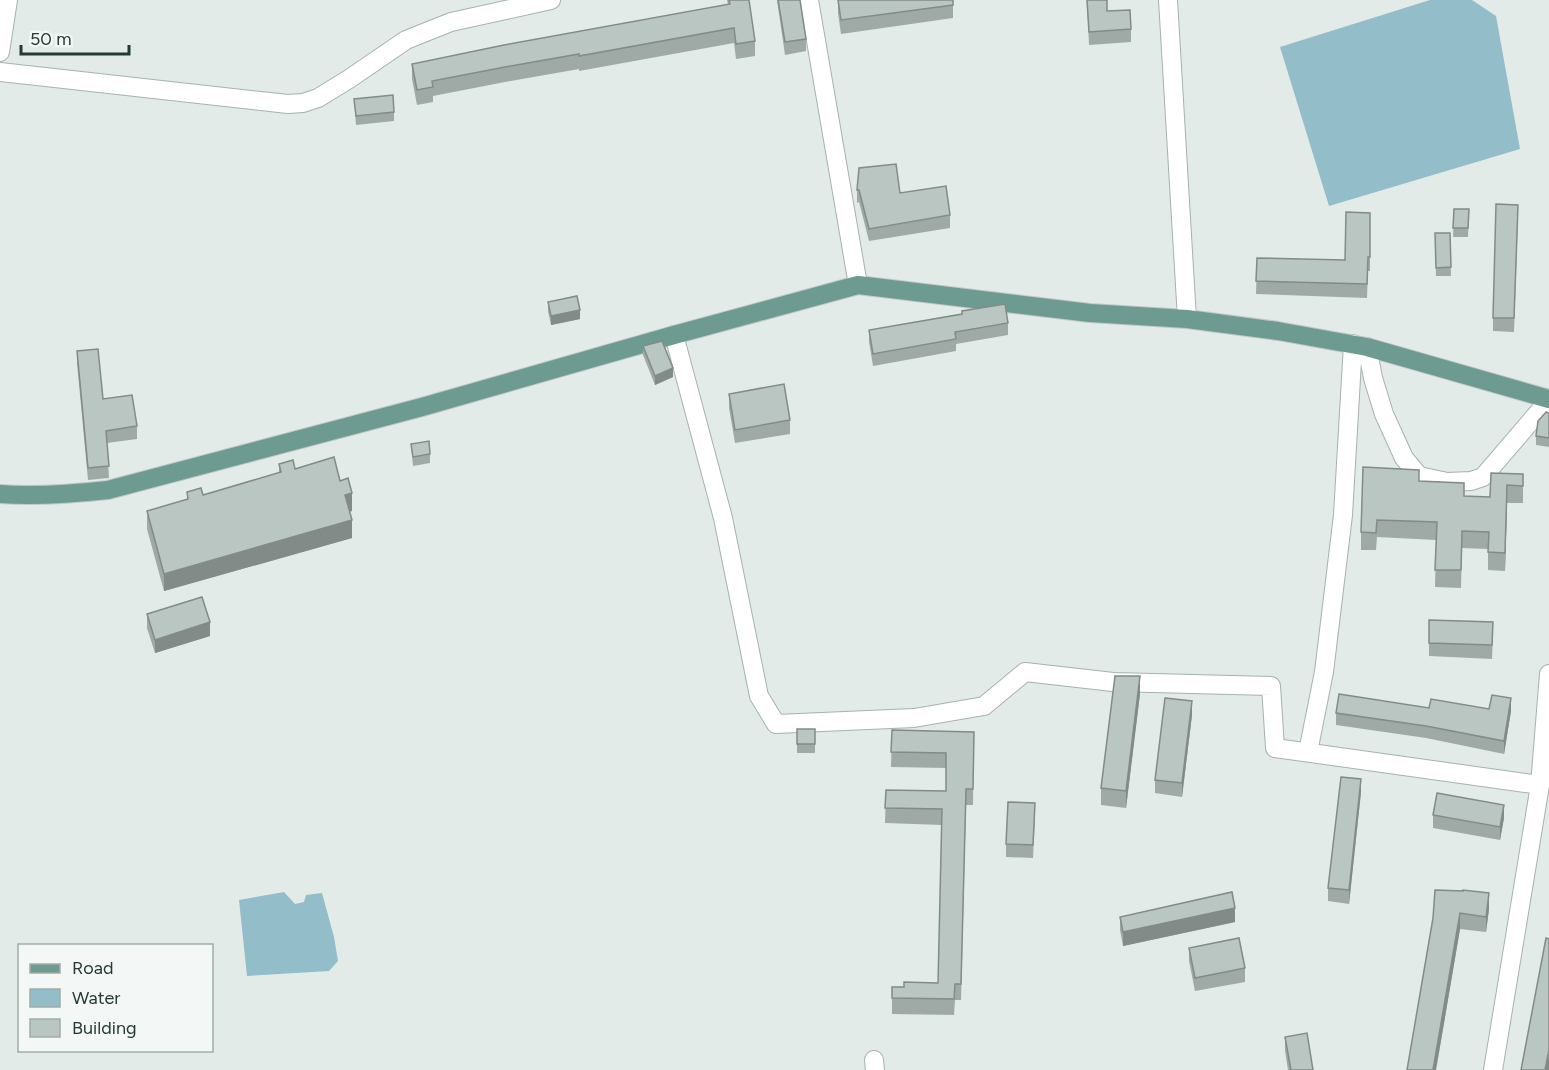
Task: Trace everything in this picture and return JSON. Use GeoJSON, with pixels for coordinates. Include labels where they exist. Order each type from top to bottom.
{"type":"FeatureCollection","features":[{"type":"Feature","properties":{"kind":"main road"},"geometry":{"type":"LineString","coordinates":[[0,494],[22,496],[108,490],[422,407],[858,285],[1090,313],[1188,319],[1278,331],[1360,345],[1549,400]]}},
{"type":"Feature","properties":{"kind":"street"},"geometry":{"type":"LineString","coordinates":[[0,52],[8,0]]}},
{"type":"Feature","properties":{"kind":"street"},"geometry":{"type":"LineString","coordinates":[[0,72],[288,104],[303,103],[318,98],[406,40],[451,21],[551,0]]}},
{"type":"Feature","properties":{"kind":"street"},"geometry":{"type":"LineString","coordinates":[[809,0],[858,285]]}},
{"type":"Feature","properties":{"kind":"street"},"geometry":{"type":"LineString","coordinates":[[1168,0],[1188,319]]}},
{"type":"Feature","properties":{"kind":"street"},"geometry":{"type":"LineString","coordinates":[[674,335],[723,518],[759,696],[776,724],[914,718],[984,706],[1025,672],[1113,682],[1271,686],[1275,748],[1539,785]]}},
{"type":"Feature","properties":{"kind":"street"},"geometry":{"type":"LineString","coordinates":[[1308,753],[1324,672],[1360,345]]}},
{"type":"Feature","properties":{"kind":"street"},"geometry":{"type":"LineString","coordinates":[[1360,345],[1384,414],[1404,458],[1419,476],[1448,482],[1472,481],[1483,477],[1549,400]]}},
{"type":"Feature","properties":{"kind":"street"},"geometry":{"type":"LineString","coordinates":[[1493,1070],[1539,785],[1549,674]]}},
{"type":"Feature","properties":{"kind":"water"},"geometry":{"type":"Polygon","coordinates":[[[1430,0],[1472,0],[1496,16],[1520,149],[1329,206],[1280,47],[1430,0]]]}},
{"type":"Feature","properties":{"kind":"water"},"geometry":{"type":"Polygon","coordinates":[[[284,892],[295,904],[304,902],[306,895],[322,893],[338,961],[329,971],[247,976],[239,900],[284,892]]]}},
{"type":"Feature","properties":{"kind":"building"},"geometry":{"type":"Polygon","coordinates":[[[729,0],[749,0],[755,41],[736,44],[734,28],[432,81],[433,87],[417,90],[412,64],[730,4],[729,0]]]}},
{"type":"Feature","properties":{"kind":"building"},"geometry":{"type":"Polygon","coordinates":[[[778,0],[800,0],[806,39],[785,42],[778,0]]]}},
{"type":"Feature","properties":{"kind":"building"},"geometry":{"type":"Polygon","coordinates":[[[838,0],[953,0],[953,5],[841,20],[838,0]]]}},
{"type":"Feature","properties":{"kind":"building"},"geometry":{"type":"Polygon","coordinates":[[[1087,0],[1107,0],[1107,11],[1130,10],[1131,29],[1089,32],[1087,0]]]}},
{"type":"Feature","properties":{"kind":"building"},"geometry":{"type":"Polygon","coordinates":[[[393,95],[394,112],[356,116],[354,99],[393,95]]]}},
{"type":"Feature","properties":{"kind":"building"},"geometry":{"type":"Polygon","coordinates":[[[896,164],[900,193],[946,186],[950,215],[869,229],[859,190],[857,190],[859,168],[896,164]]]}},
{"type":"Feature","properties":{"kind":"building"},"geometry":{"type":"Polygon","coordinates":[[[1496,204],[1518,205],[1514,318],[1493,318],[1496,204]]]}},
{"type":"Feature","properties":{"kind":"building"},"geometry":{"type":"Polygon","coordinates":[[[1454,209],[1469,209],[1468,228],[1453,228],[1454,209]]]}},
{"type":"Feature","properties":{"kind":"building"},"geometry":{"type":"Polygon","coordinates":[[[1346,212],[1370,213],[1370,257],[1368,257],[1367,284],[1256,281],[1257,258],[1345,260],[1346,212]]]}},
{"type":"Feature","properties":{"kind":"building"},"geometry":{"type":"Polygon","coordinates":[[[1435,233],[1450,233],[1451,267],[1436,268],[1435,233]]]}},
{"type":"Feature","properties":{"kind":"building"},"geometry":{"type":"Polygon","coordinates":[[[577,296],[580,310],[551,316],[548,302],[577,296]]]}},
{"type":"Feature","properties":{"kind":"building"},"geometry":{"type":"Polygon","coordinates":[[[1005,304],[1008,323],[955,332],[956,339],[873,354],[869,330],[1005,304]]]}},
{"type":"Feature","properties":{"kind":"building"},"geometry":{"type":"Polygon","coordinates":[[[662,341],[673,368],[655,376],[643,346],[662,341]]]}},
{"type":"Feature","properties":{"kind":"building"},"geometry":{"type":"Polygon","coordinates":[[[98,349],[103,399],[132,395],[137,426],[106,431],[109,466],[88,468],[77,351],[98,349]]]}},
{"type":"Feature","properties":{"kind":"building"},"geometry":{"type":"Polygon","coordinates":[[[784,384],[790,420],[735,430],[729,394],[784,384]]]}},
{"type":"Feature","properties":{"kind":"building"},"geometry":{"type":"Polygon","coordinates":[[[1546,412],[1549,413],[1549,438],[1536,436],[1538,421],[1546,412]]]}},
{"type":"Feature","properties":{"kind":"building"},"geometry":{"type":"Polygon","coordinates":[[[429,441],[430,454],[413,457],[411,444],[429,441]]]}},
{"type":"Feature","properties":{"kind":"building"},"geometry":{"type":"Polygon","coordinates":[[[334,457],[340,481],[348,478],[352,493],[345,495],[352,520],[164,574],[147,511],[188,499],[187,492],[201,488],[203,495],[281,472],[279,464],[293,460],[295,469],[334,457]]]}},
{"type":"Feature","properties":{"kind":"building"},"geometry":{"type":"Polygon","coordinates":[[[1363,467],[1419,470],[1419,481],[1464,483],[1464,496],[1490,497],[1491,473],[1523,474],[1523,486],[1507,485],[1505,553],[1488,552],[1489,532],[1462,531],[1461,570],[1435,570],[1437,522],[1377,520],[1376,533],[1361,532],[1363,467]]]}},
{"type":"Feature","properties":{"kind":"building"},"geometry":{"type":"Polygon","coordinates":[[[202,597],[210,622],[155,640],[147,614],[202,597]]]}},
{"type":"Feature","properties":{"kind":"building"},"geometry":{"type":"Polygon","coordinates":[[[1429,620],[1493,622],[1492,645],[1429,643],[1429,620]]]}},
{"type":"Feature","properties":{"kind":"building"},"geometry":{"type":"Polygon","coordinates":[[[1115,676],[1140,676],[1126,791],[1101,788],[1115,676]]]}},
{"type":"Feature","properties":{"kind":"building"},"geometry":{"type":"Polygon","coordinates":[[[1339,694],[1429,708],[1431,699],[1489,709],[1492,695],[1511,698],[1504,741],[1426,726],[1336,713],[1339,694]]]}},
{"type":"Feature","properties":{"kind":"building"},"geometry":{"type":"Polygon","coordinates":[[[1165,698],[1192,701],[1182,783],[1155,780],[1165,698]]]}},
{"type":"Feature","properties":{"kind":"building"},"geometry":{"type":"Polygon","coordinates":[[[797,729],[815,729],[815,744],[797,744],[797,729]]]}},
{"type":"Feature","properties":{"kind":"building"},"geometry":{"type":"Polygon","coordinates":[[[892,730],[974,732],[973,789],[966,789],[961,984],[955,984],[954,999],[892,998],[892,987],[904,987],[904,982],[938,983],[942,809],[885,808],[886,790],[946,791],[946,753],[891,752],[892,730]]]}},
{"type":"Feature","properties":{"kind":"building"},"geometry":{"type":"Polygon","coordinates":[[[1341,777],[1361,779],[1349,890],[1328,888],[1341,777]]]}},
{"type":"Feature","properties":{"kind":"building"},"geometry":{"type":"Polygon","coordinates":[[[1437,793],[1504,805],[1500,827],[1433,815],[1437,793]]]}},
{"type":"Feature","properties":{"kind":"building"},"geometry":{"type":"Polygon","coordinates":[[[1008,802],[1035,803],[1033,845],[1006,844],[1008,802]]]}},
{"type":"Feature","properties":{"kind":"building"},"geometry":{"type":"Polygon","coordinates":[[[1435,890],[1489,893],[1486,917],[1460,913],[1433,1070],[1407,1070],[1433,918],[1435,890]]]}},
{"type":"Feature","properties":{"kind":"building"},"geometry":{"type":"Polygon","coordinates":[[[1232,892],[1235,908],[1123,932],[1120,917],[1232,892]]]}},
{"type":"Feature","properties":{"kind":"building"},"geometry":{"type":"Polygon","coordinates":[[[1239,938],[1245,968],[1195,978],[1189,948],[1239,938]]]}},
{"type":"Feature","properties":{"kind":"building"},"geometry":{"type":"Polygon","coordinates":[[[1546,938],[1549,939],[1549,1050],[1545,1070],[1521,1070],[1546,938]]]}},
{"type":"Feature","properties":{"kind":"building"},"geometry":{"type":"Polygon","coordinates":[[[1307,1033],[1313,1070],[1291,1070],[1285,1037],[1307,1033]]]}}]}
